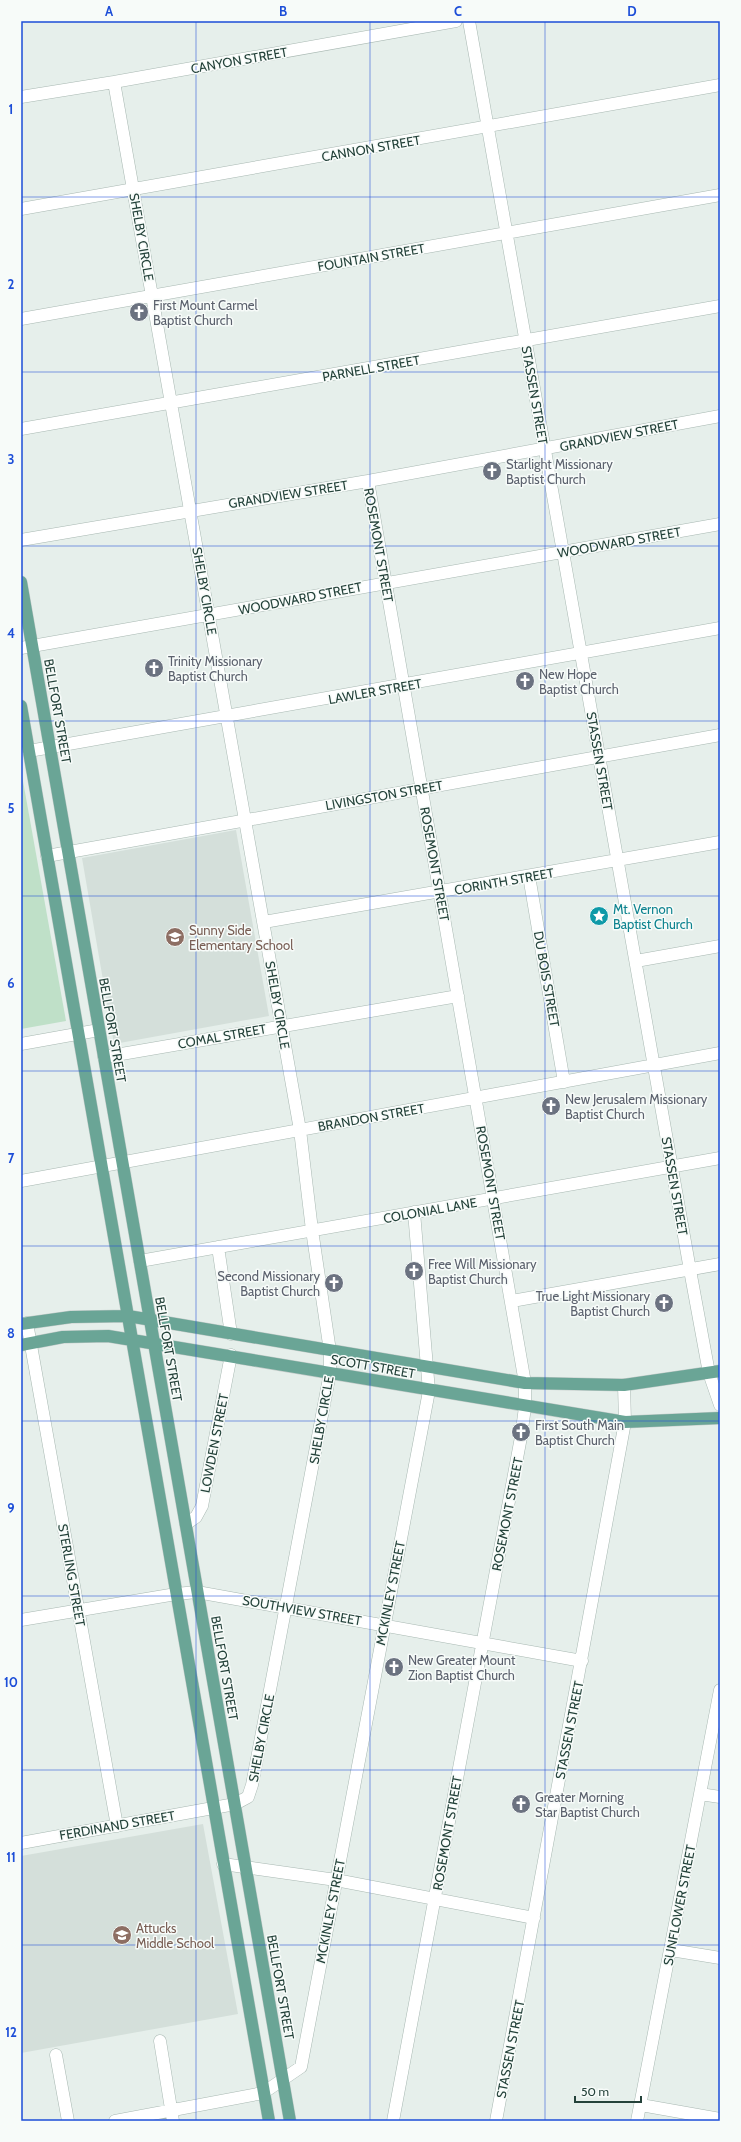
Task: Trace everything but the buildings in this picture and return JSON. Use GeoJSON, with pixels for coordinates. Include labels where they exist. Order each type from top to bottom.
{"type":"FeatureCollection","features":[{"type":"Feature","properties":{"kind":"main road","name":"BELLFORT STREET"},"geometry":{"type":"LineString","coordinates":[[21,582],[27,646],[50,748],[67,852],[235,1804],[264,1980],[290,2121]]}},
{"type":"Feature","properties":{"kind":"main road"},"geometry":{"type":"LineString","coordinates":[[21,706],[269,2121]]}},
{"type":"Feature","properties":{"kind":"main road","name":"SCOTT STREET"},"geometry":{"type":"LineString","coordinates":[[24,1324],[71,1317],[128,1316],[525,1383],[624,1385],[715,1372]]}},
{"type":"Feature","properties":{"kind":"main road","name":"SCOTT STREET"},"geometry":{"type":"LineString","coordinates":[[26,1345],[87,1336],[132,1338],[429,1391],[625,1422],[720,1418]]}},
{"type":"Feature","properties":{"kind":"main road"},"geometry":{"type":"LineString","coordinates":[[158,1491],[179,1488]]}},
{"type":"Feature","properties":{"kind":"main road"},"geometry":{"type":"LineString","coordinates":[[195,1702],[216,1698]]}},
{"type":"Feature","properties":{"kind":"main road"},"geometry":{"type":"LineString","coordinates":[[244,1984],[264,1980]]}},
{"type":"Feature","properties":{"kind":"street","name":"CANYON STREET"},"geometry":{"type":"LineString","coordinates":[[21,97],[114,82],[456,21]]}},
{"type":"Feature","properties":{"kind":"street","name":"STASSEN STREET"},"geometry":{"type":"LineString","coordinates":[[469,21],[690,1270],[715,1372],[720,1405]]}},
{"type":"Feature","properties":{"kind":"street","name":"SHELBY CIRCLE"},"geometry":{"type":"LineString","coordinates":[[114,82],[210,615],[300,1130],[312,1230],[330,1351],[330,1373],[250,1792],[248,1797],[235,1804],[214,1808]]}},
{"type":"Feature","properties":{"kind":"street","name":"CANNON STREET"},"geometry":{"type":"LineString","coordinates":[[21,209],[720,85]]}},
{"type":"Feature","properties":{"kind":"street","name":"FOUNTAIN STREET"},"geometry":{"type":"LineString","coordinates":[[21,319],[720,195]]}},
{"type":"Feature","properties":{"kind":"street","name":"PARNELL STREET"},"geometry":{"type":"LineString","coordinates":[[21,429],[720,306]]}},
{"type":"Feature","properties":{"kind":"street","name":"GRANDVIEW STREET"},"geometry":{"type":"LineString","coordinates":[[21,540],[368,481],[720,416]]}},
{"type":"Feature","properties":{"kind":"street","name":"ROSEMONT STREET"},"geometry":{"type":"LineString","coordinates":[[368,481],[512,1301],[525,1383],[525,1407],[520,1444],[393,2121]]}},
{"type":"Feature","properties":{"kind":"street","name":"WOODWARD STREET"},"geometry":{"type":"LineString","coordinates":[[27,646],[720,524]]}},
{"type":"Feature","properties":{"kind":"street","name":"LAWLER STREET"},"geometry":{"type":"LineString","coordinates":[[29,751],[403,686],[720,628]]}},
{"type":"Feature","properties":{"kind":"street","name":"LIVINGSTON STREET"},"geometry":{"type":"LineString","coordinates":[[47,856],[246,819],[720,735]]}},
{"type":"Feature","properties":{"kind":"street","name":"CORINTH STREET"},"geometry":{"type":"LineString","coordinates":[[264,922],[720,842]]}},
{"type":"Feature","properties":{"kind":"street","name":"DU BOIS STREET"},"geometry":{"type":"LineString","coordinates":[[530,876],[564,1082]]}},
{"type":"Feature","properties":{"kind":"street"},"geometry":{"type":"LineString","coordinates":[[636,961],[720,946]]}},
{"type":"Feature","properties":{"kind":"street","name":"COMAL STREET"},"geometry":{"type":"LineString","coordinates":[[104,1057],[458,996]]}},
{"type":"Feature","properties":{"kind":"street"},"geometry":{"type":"LineString","coordinates":[[21,1044],[99,1030]]}},
{"type":"Feature","properties":{"kind":"street","name":"BRANDON STREET"},"geometry":{"type":"LineString","coordinates":[[21,1181],[122,1161],[720,1053]]}},
{"type":"Feature","properties":{"kind":"street","name":"COLONIAL LANE"},"geometry":{"type":"LineString","coordinates":[[140,1261],[720,1158]]}},
{"type":"Feature","properties":{"kind":"street","name":"MCKINLEY STREET"},"geometry":{"type":"LineString","coordinates":[[264,2093],[301,2067],[429,1391],[414,1212]]}},
{"type":"Feature","properties":{"kind":"street"},"geometry":{"type":"LineString","coordinates":[[218,1248],[231,1334]]}},
{"type":"Feature","properties":{"kind":"street"},"geometry":{"type":"LineString","coordinates":[[512,1301],[720,1264]]}},
{"type":"Feature","properties":{"kind":"street","name":"STERLING STREET"},"geometry":{"type":"LineString","coordinates":[[24,1324],[26,1345],[78,1610],[117,1826]]}},
{"type":"Feature","properties":{"kind":"street","name":"LOWDEN STREET"},"geometry":{"type":"LineString","coordinates":[[186,1524],[196,1517],[202,1506],[231,1355]]}},
{"type":"Feature","properties":{"kind":"street","name":"STASSEN STREET"},"geometry":{"type":"LineString","coordinates":[[496,2121],[625,1422],[624,1385]]}},
{"type":"Feature","properties":{"kind":"street","name":"SOUTHVIEW STREET"},"geometry":{"type":"LineString","coordinates":[[21,1620],[176,1594],[197,1592],[384,1624],[582,1661]]}},
{"type":"Feature","properties":{"kind":"street","name":"SUNFLOWER STREET"},"geometry":{"type":"LineString","coordinates":[[637,2121],[720,1690]]}},
{"type":"Feature","properties":{"kind":"street"},"geometry":{"type":"LineString","coordinates":[[700,1794],[720,1797]]}},
{"type":"Feature","properties":{"kind":"street","name":"FERDINAND STREET"},"geometry":{"type":"LineString","coordinates":[[21,1843],[214,1808]]}},
{"type":"Feature","properties":{"kind":"street"},"geometry":{"type":"LineString","coordinates":[[223,1864],[336,1880],[534,1918]]}},
{"type":"Feature","properties":{"kind":"street"},"geometry":{"type":"LineString","coordinates":[[671,1950],[720,1958]]}},
{"type":"Feature","properties":{"kind":"street"},"geometry":{"type":"LineString","coordinates":[[160,2041],[172,2116]]}},
{"type":"Feature","properties":{"kind":"street"},"geometry":{"type":"LineString","coordinates":[[56,2055],[68,2121]]}},
{"type":"Feature","properties":{"kind":"street"},"geometry":{"type":"LineString","coordinates":[[115,2121],[172,2116],[264,2093]]}},
{"type":"Feature","properties":{"kind":"street"},"geometry":{"type":"LineString","coordinates":[[640,2105],[720,2119]]}},
{"type":"Feature","properties":{"kind":"shaded area","name":"Sunny Side Elementary School"},"geometry":{"type":"Polygon","coordinates":[[[236,830],[269,1016],[114,1044],[82,858],[236,830]]]}},
{"type":"Feature","properties":{"kind":"shaded area","name":"Attucks Middle School"},"geometry":{"type":"Polygon","coordinates":[[[203,1824],[238,2014],[21,2053],[21,1856],[203,1824]]]}},
{"type":"Feature","properties":{"kind":"green space"},"geometry":{"type":"Polygon","coordinates":[[[21,770],[66,1021],[21,1029],[21,770]]]}},
{"type":"Feature","properties":{"kind":"place","name":"First Mount Carmel Baptist Church"},"geometry":{"type":"Point","coordinates":[139,312]}},
{"type":"Feature","properties":{"kind":"place","name":"Starlight Missionary Baptist Church"},"geometry":{"type":"Point","coordinates":[492,471]}},
{"type":"Feature","properties":{"kind":"place","name":"Trinity Missionary Baptist Church"},"geometry":{"type":"Point","coordinates":[154,668]}},
{"type":"Feature","properties":{"kind":"place","name":"New Hope Baptist Church"},"geometry":{"type":"Point","coordinates":[525,681]}},
{"type":"Feature","properties":{"kind":"place","name":"Mt. Vernon Baptist Church"},"geometry":{"type":"Point","coordinates":[599,916]}},
{"type":"Feature","properties":{"kind":"place","name":"Sunny Side Elementary School"},"geometry":{"type":"Point","coordinates":[175,937]}},
{"type":"Feature","properties":{"kind":"place","name":"New Jerusalem Missionary Baptist Church"},"geometry":{"type":"Point","coordinates":[551,1106]}},
{"type":"Feature","properties":{"kind":"place","name":"Free Will Missionary Baptist Church"},"geometry":{"type":"Point","coordinates":[414,1271]}},
{"type":"Feature","properties":{"kind":"place","name":"Second Missionary Baptist Church"},"geometry":{"type":"Point","coordinates":[334,1283]}},
{"type":"Feature","properties":{"kind":"place","name":"True Light Missionary Baptist Church"},"geometry":{"type":"Point","coordinates":[664,1303]}},
{"type":"Feature","properties":{"kind":"place","name":"First South Main Baptist Church"},"geometry":{"type":"Point","coordinates":[521,1432]}},
{"type":"Feature","properties":{"kind":"place","name":"New Greater Mount Zion Baptist Church"},"geometry":{"type":"Point","coordinates":[394,1667]}},
{"type":"Feature","properties":{"kind":"place","name":"Greater Morning Star Baptist Church"},"geometry":{"type":"Point","coordinates":[521,1804]}},
{"type":"Feature","properties":{"kind":"place","name":"Attucks Middle School"},"geometry":{"type":"Point","coordinates":[122,1935]}}]}
